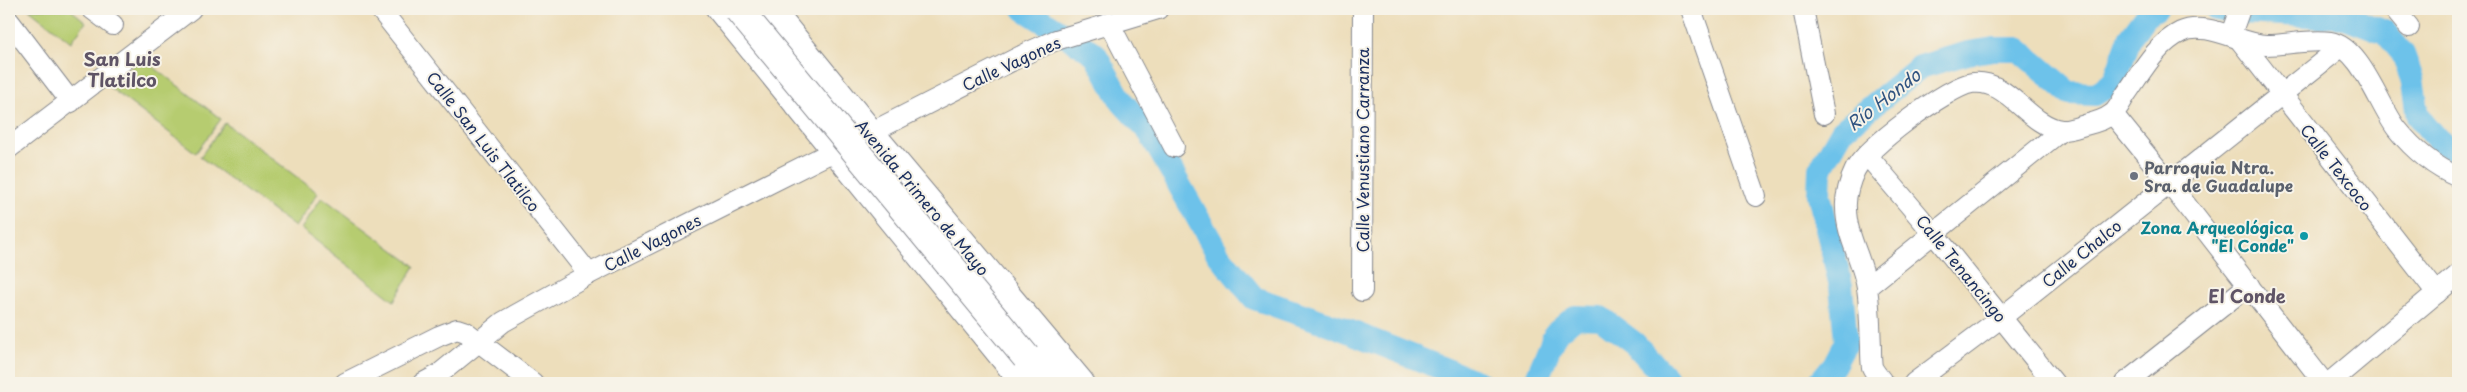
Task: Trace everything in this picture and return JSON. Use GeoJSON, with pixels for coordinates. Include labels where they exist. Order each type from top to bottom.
{"type":"FeatureCollection","features":[{"type":"Feature","properties":{"kind":"highway","name":"Avenida Primero de Mayo"},"geometry":{"type":"LineString","coordinates":[[738,9],[1048,383]]}},
{"type":"Feature","properties":{"kind":"highway","name":"Avenida Primero de Mayo"},"geometry":{"type":"LineString","coordinates":[[769,9],[870,133],[1080,383]]}},
{"type":"Feature","properties":{"kind":"street"},"geometry":{"type":"LineString","coordinates":[[92,9],[113,25]]}},
{"type":"Feature","properties":{"kind":"street"},"geometry":{"type":"LineString","coordinates":[[9,148],[191,9]]}},
{"type":"Feature","properties":{"kind":"street","name":"Calle San Luis Tlatilco"},"geometry":{"type":"LineString","coordinates":[[380,9],[589,274]]}},
{"type":"Feature","properties":{"kind":"street"},"geometry":{"type":"LineString","coordinates":[[716,9],[1020,383]]}},
{"type":"Feature","properties":{"kind":"street","name":"Calle Vagones"},"geometry":{"type":"LineString","coordinates":[[870,133],[1056,40],[1158,9]]}},
{"type":"Feature","properties":{"kind":"street","name":"Calle Venustiano Carranza"},"geometry":{"type":"LineString","coordinates":[[1362,291],[1363,9]]}},
{"type":"Feature","properties":{"kind":"street"},"geometry":{"type":"LineString","coordinates":[[1691,9],[1756,196]]}},
{"type":"Feature","properties":{"kind":"street"},"geometry":{"type":"LineString","coordinates":[[1803,9],[1824,114]]}},
{"type":"Feature","properties":{"kind":"street"},"geometry":{"type":"LineString","coordinates":[[2394,9],[2409,27]]}},
{"type":"Feature","properties":{"kind":"street"},"geometry":{"type":"LineString","coordinates":[[9,21],[71,102]]}},
{"type":"Feature","properties":{"kind":"street"},"geometry":{"type":"LineString","coordinates":[[1109,23],[1174,146]]}},
{"type":"Feature","properties":{"kind":"street"},"geometry":{"type":"LineString","coordinates":[[1867,287],[2062,130],[2087,124],[2112,114],[2164,44],[2179,33],[2190,29],[2236,27],[2268,45],[2331,42],[2341,47],[2361,66],[2379,101],[2397,129],[2416,149],[2445,172],[2458,177]]}},
{"type":"Feature","properties":{"kind":"street","name":"Calle Texcoco"},"geometry":{"type":"LineString","coordinates":[[2236,27],[2281,95],[2437,293]]}},
{"type":"Feature","properties":{"kind":"street"},"geometry":{"type":"LineString","coordinates":[[755,57],[787,31]]}},
{"type":"Feature","properties":{"kind":"street","name":"Calle Chalco"},"geometry":{"type":"LineString","coordinates":[[1914,383],[2002,317],[2341,47]]}},
{"type":"Feature","properties":{"kind":"street"},"geometry":{"type":"LineString","coordinates":[[1883,383],[1872,367],[1867,287],[1851,237],[1846,207],[1850,182],[1855,168],[1896,128],[1946,95],[1970,83],[1985,83],[1999,89],[2041,122],[2062,130]]}},
{"type":"Feature","properties":{"kind":"street"},"geometry":{"type":"LineString","coordinates":[[2112,114],[2169,183],[2324,383]]}},
{"type":"Feature","properties":{"kind":"street","name":"Calle Vagones"},"geometry":{"type":"LineString","coordinates":[[423,383],[438,375],[503,322],[589,274],[832,152]]}},
{"type":"Feature","properties":{"kind":"street","name":"Calle Tenancingo"},"geometry":{"type":"LineString","coordinates":[[1867,155],[1934,234],[2054,383]]}},
{"type":"Feature","properties":{"kind":"street"},"geometry":{"type":"LineString","coordinates":[[2329,383],[2458,275]]}},
{"type":"Feature","properties":{"kind":"street"},"geometry":{"type":"LineString","coordinates":[[2125,383],[2249,286]]}},
{"type":"Feature","properties":{"kind":"street"},"geometry":{"type":"LineString","coordinates":[[345,383],[439,336],[457,329],[466,332],[533,383]]}},
{"type":"Feature","properties":{"kind":"green space"},"geometry":{"type":"Polygon","coordinates":[[[29,9],[70,9],[86,22],[71,42],[29,9]]]}},
{"type":"Feature","properties":{"kind":"green space"},"geometry":{"type":"Polygon","coordinates":[[[142,58],[221,119],[196,153],[109,87],[142,58]]]}},
{"type":"Feature","properties":{"kind":"green space"},"geometry":{"type":"Polygon","coordinates":[[[225,123],[318,193],[295,227],[200,157],[225,123]]]}},
{"type":"Feature","properties":{"kind":"green space"},"geometry":{"type":"Polygon","coordinates":[[[322,197],[415,266],[394,301],[301,229],[322,197]]]}},
{"type":"Feature","properties":{"kind":"waterway"},"geometry":{"type":"LineString","coordinates":[[1024,9],[1095,54],[1122,102],[1150,133],[1218,254],[1254,298],[1338,327],[1479,383]]}},
{"type":"Feature","properties":{"kind":"waterway","name":"Río Hondo"},"geometry":{"type":"LineString","coordinates":[[1819,383],[1834,365],[1846,342],[1841,286],[1819,195],[1820,169],[1842,131],[1920,67],[1968,53],[1994,49],[2018,49],[2069,93],[2095,94],[2114,82],[2130,38],[2150,11],[2156,9]]}},
{"type":"Feature","properties":{"kind":"waterway","name":"Río Hondo"},"geometry":{"type":"LineString","coordinates":[[2216,9],[2238,12],[2345,17],[2385,32],[2403,54],[2412,79],[2418,116],[2438,140],[2458,153]]}},
{"type":"Feature","properties":{"kind":"waterway","name":"Río Hondo"},"geometry":{"type":"LineString","coordinates":[[1535,383],[1555,334],[1575,317],[1601,318],[1634,343],[1671,383]]}},
{"type":"Feature","properties":{"kind":"place","name":"Parroquia Ntra. Sra. de Guadalupe"},"geometry":{"type":"Point","coordinates":[2134,176]}},
{"type":"Feature","properties":{"kind":"place","name":"Zona Arqueológica \"El Conde\""},"geometry":{"type":"Point","coordinates":[2304,236]}},
{"type":"Feature","properties":{"kind":"district","name":"San Luis Tlatilco"},"geometry":{"type":"Point","coordinates":[122,68]}},
{"type":"Feature","properties":{"kind":"district","name":"El Conde"},"geometry":{"type":"Point","coordinates":[2247,295]}}]}
